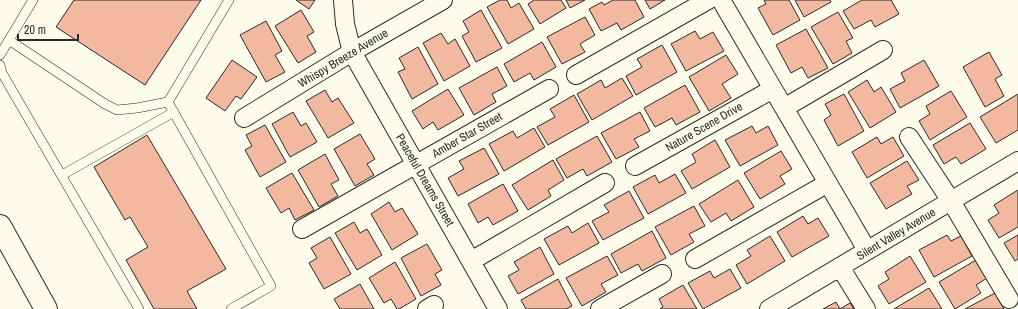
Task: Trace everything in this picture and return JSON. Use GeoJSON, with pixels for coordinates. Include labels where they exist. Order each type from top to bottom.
{"type":"FeatureCollection","features":[{"type":"Feature","properties":{"kind":"main road"},"geometry":{"type":"LineString","coordinates":[[0,226],[46,309]]}},
{"type":"Feature","properties":{"kind":"street","name":"Peaceful Dreams Street"},"geometry":{"type":"LineString","coordinates":[[343,0],[345,24],[352,52],[498,309]]}},
{"type":"Feature","properties":{"kind":"street","name":"Whispy Breeze Avenue"},"geometry":{"type":"LineString","coordinates":[[244,118],[352,52],[443,0]]}},
{"type":"Feature","properties":{"kind":"street"},"geometry":{"type":"LineString","coordinates":[[576,75],[708,0]]}},
{"type":"Feature","properties":{"kind":"street"},"geometry":{"type":"LineString","coordinates":[[721,0],[867,250]]}},
{"type":"Feature","properties":{"kind":"street"},"geometry":{"type":"LineString","coordinates":[[784,108],[883,50]]}},
{"type":"Feature","properties":{"kind":"street","name":"Nature Scene Drive"},"geometry":{"type":"LineString","coordinates":[[635,166],[772,88]]}},
{"type":"Feature","properties":{"kind":"street","name":"Amber Star Street"},"geometry":{"type":"LineString","coordinates":[[302,229],[549,89]]}},
{"type":"Feature","properties":{"kind":"street"},"geometry":{"type":"LineString","coordinates":[[909,137],[951,201],[1010,299]]}},
{"type":"Feature","properties":{"kind":"street","name":"Silent Valley Avenue"},"geometry":{"type":"LineString","coordinates":[[769,309],[1018,161]]}},
{"type":"Feature","properties":{"kind":"street"},"geometry":{"type":"LineString","coordinates":[[471,261],[605,183]]}},
{"type":"Feature","properties":{"kind":"street"},"geometry":{"type":"LineString","coordinates":[[695,259],[828,183]]}},
{"type":"Feature","properties":{"kind":"street"},"geometry":{"type":"LineString","coordinates":[[840,267],[866,309]]}},
{"type":"Feature","properties":{"kind":"street"},"geometry":{"type":"LineString","coordinates":[[600,309],[662,274]]}},
{"type":"Feature","properties":{"kind":"lane"},"geometry":{"type":"LineString","coordinates":[[0,55],[33,0]]}},
{"type":"Feature","properties":{"kind":"lane"},"geometry":{"type":"LineString","coordinates":[[9,40],[105,104],[117,110],[137,108],[168,102],[229,0]]}},
{"type":"Feature","properties":{"kind":"lane"},"geometry":{"type":"LineString","coordinates":[[0,65],[2,72],[139,309]]}},
{"type":"Feature","properties":{"kind":"lane"},"geometry":{"type":"LineString","coordinates":[[168,102],[271,286],[231,309]]}},
{"type":"Feature","properties":{"kind":"lane"},"geometry":{"type":"LineString","coordinates":[[62,175],[174,112]]}},
{"type":"Feature","properties":{"kind":"building"},"geometry":{"type":"Polygon","coordinates":[[[74,0],[201,0],[145,85],[56,27],[74,0]]]}},
{"type":"Feature","properties":{"kind":"building"},"geometry":{"type":"Polygon","coordinates":[[[296,0],[315,0],[309,9],[296,0]]]}},
{"type":"Feature","properties":{"kind":"building"},"geometry":{"type":"Polygon","coordinates":[[[500,0],[507,0],[511,8],[519,3],[534,29],[508,44],[487,7],[500,0]]]}},
{"type":"Feature","properties":{"kind":"building"},"geometry":{"type":"Polygon","coordinates":[[[534,0],[561,0],[566,8],[540,24],[528,4],[534,0]]]}},
{"type":"Feature","properties":{"kind":"building"},"geometry":{"type":"Polygon","coordinates":[[[566,0],[585,0],[570,8],[566,0]]]}},
{"type":"Feature","properties":{"kind":"building"},"geometry":{"type":"Polygon","coordinates":[[[613,0],[635,0],[644,17],[621,30],[617,23],[601,31],[589,9],[602,2],[604,5],[613,0]]]}},
{"type":"Feature","properties":{"kind":"building"},"geometry":{"type":"Polygon","coordinates":[[[645,0],[665,0],[650,9],[645,0]]]}},
{"type":"Feature","properties":{"kind":"building"},"geometry":{"type":"Polygon","coordinates":[[[764,0],[789,0],[800,20],[773,35],[758,8],[766,4],[764,0]]]}},
{"type":"Feature","properties":{"kind":"building"},"geometry":{"type":"Polygon","coordinates":[[[795,0],[830,0],[831,2],[804,17],[795,0]]]}},
{"type":"Feature","properties":{"kind":"building"},"geometry":{"type":"Polygon","coordinates":[[[862,0],[891,0],[899,14],[875,27],[871,20],[854,29],[843,11],[862,0]]]}},
{"type":"Feature","properties":{"kind":"building"},"geometry":{"type":"Polygon","coordinates":[[[301,10],[314,32],[307,36],[316,52],[298,63],[275,26],[301,10]]]}},
{"type":"Feature","properties":{"kind":"building"},"geometry":{"type":"Polygon","coordinates":[[[481,10],[502,48],[476,62],[462,36],[469,32],[463,21],[481,10]]]}},
{"type":"Feature","properties":{"kind":"building"},"geometry":{"type":"Polygon","coordinates":[[[838,12],[853,38],[846,41],[852,53],[833,64],[811,27],[838,12]]]}},
{"type":"Feature","properties":{"kind":"building"},"geometry":{"type":"Polygon","coordinates":[[[585,17],[595,35],[580,44],[585,52],[562,64],[547,37],[585,17]]]}},
{"type":"Feature","properties":{"kind":"building"},"geometry":{"type":"Polygon","coordinates":[[[266,21],[282,51],[275,55],[285,72],[266,82],[240,35],[266,21]]]}},
{"type":"Feature","properties":{"kind":"building"},"geometry":{"type":"Polygon","coordinates":[[[806,29],[828,68],[808,78],[802,67],[791,73],[776,45],[806,29]]]}},
{"type":"Feature","properties":{"kind":"building"},"geometry":{"type":"Polygon","coordinates":[[[695,31],[700,39],[713,32],[724,51],[686,71],[671,44],[695,31]]]}},
{"type":"Feature","properties":{"kind":"building"},"geometry":{"type":"Polygon","coordinates":[[[441,33],[448,44],[455,39],[470,66],[444,81],[423,43],[441,33]]]}},
{"type":"Feature","properties":{"kind":"building"},"geometry":{"type":"Polygon","coordinates":[[[542,42],[556,67],[534,80],[530,73],[514,82],[504,64],[542,42]]]}},
{"type":"Feature","properties":{"kind":"building"},"geometry":{"type":"Polygon","coordinates":[[[662,45],[677,72],[636,95],[626,76],[642,67],[637,59],[662,45]]]}},
{"type":"Feature","properties":{"kind":"building"},"geometry":{"type":"Polygon","coordinates":[[[418,47],[438,84],[412,99],[398,72],[405,69],[399,58],[418,47]]]}},
{"type":"Feature","properties":{"kind":"building"},"geometry":{"type":"Polygon","coordinates":[[[989,52],[1002,75],[995,79],[1004,96],[985,107],[963,67],[989,52]]]}},
{"type":"Feature","properties":{"kind":"building"},"geometry":{"type":"Polygon","coordinates":[[[726,55],[738,74],[722,84],[731,98],[709,111],[689,77],[726,55]]]}},
{"type":"Feature","properties":{"kind":"building"},"geometry":{"type":"Polygon","coordinates":[[[232,60],[257,77],[241,99],[236,96],[225,111],[206,98],[232,60]]]}},
{"type":"Feature","properties":{"kind":"building"},"geometry":{"type":"Polygon","coordinates":[[[924,60],[939,86],[900,108],[890,89],[905,81],[901,73],[924,60]]]}},
{"type":"Feature","properties":{"kind":"building"},"geometry":{"type":"Polygon","coordinates":[[[497,67],[507,86],[492,94],[496,102],[474,115],[459,88],[497,67]]]}},
{"type":"Feature","properties":{"kind":"building"},"geometry":{"type":"Polygon","coordinates":[[[622,78],[633,96],[592,120],[577,94],[601,80],[605,88],[622,78]]]}},
{"type":"Feature","properties":{"kind":"building"},"geometry":{"type":"Polygon","coordinates":[[[867,80],[874,92],[881,87],[896,112],[870,128],[848,92],[867,80]]]}},
{"type":"Feature","properties":{"kind":"building"},"geometry":{"type":"Polygon","coordinates":[[[685,85],[700,112],[676,125],[672,118],[655,127],[644,108],[685,85]]]}},
{"type":"Feature","properties":{"kind":"building"},"geometry":{"type":"Polygon","coordinates":[[[448,89],[464,115],[438,130],[433,122],[423,129],[412,111],[448,89]]]}},
{"type":"Feature","properties":{"kind":"building"},"geometry":{"type":"Polygon","coordinates":[[[325,90],[332,102],[338,98],[354,123],[328,138],[306,101],[325,90]]]}},
{"type":"Feature","properties":{"kind":"building"},"geometry":{"type":"Polygon","coordinates":[[[951,91],[967,117],[930,140],[919,121],[930,114],[926,106],[951,91]]]}},
{"type":"Feature","properties":{"kind":"building"},"geometry":{"type":"Polygon","coordinates":[[[844,94],[864,131],[838,146],[824,120],[831,115],[825,104],[844,94]]]}},
{"type":"Feature","properties":{"kind":"building"},"geometry":{"type":"Polygon","coordinates":[[[1018,94],[1018,130],[996,143],[980,117],[1018,94]]]}},
{"type":"Feature","properties":{"kind":"building"},"geometry":{"type":"Polygon","coordinates":[[[574,95],[589,122],[548,145],[537,127],[555,117],[550,109],[574,95]]]}},
{"type":"Feature","properties":{"kind":"building"},"geometry":{"type":"Polygon","coordinates":[[[293,112],[301,126],[306,123],[317,142],[290,157],[272,124],[293,112]]]}},
{"type":"Feature","properties":{"kind":"building"},"geometry":{"type":"Polygon","coordinates":[[[640,112],[650,131],[634,139],[639,147],[616,159],[601,133],[640,112]]]}},
{"type":"Feature","properties":{"kind":"building"},"geometry":{"type":"Polygon","coordinates":[[[970,123],[986,149],[961,164],[956,157],[944,164],[933,145],[970,123]]]}},
{"type":"Feature","properties":{"kind":"building"},"geometry":{"type":"Polygon","coordinates":[[[265,125],[286,162],[260,177],[245,150],[252,146],[246,135],[265,125]]]}},
{"type":"Feature","properties":{"kind":"building"},"geometry":{"type":"Polygon","coordinates":[[[752,126],[756,133],[768,126],[778,145],[740,166],[725,140],[752,126]]]}},
{"type":"Feature","properties":{"kind":"building"},"geometry":{"type":"Polygon","coordinates":[[[534,128],[545,147],[504,171],[489,144],[513,131],[517,138],[534,128]]]}},
{"type":"Feature","properties":{"kind":"building"},"geometry":{"type":"Polygon","coordinates":[[[360,134],[375,159],[367,164],[374,175],[355,186],[334,149],[360,134]]]}},
{"type":"Feature","properties":{"kind":"building"},"geometry":{"type":"Polygon","coordinates":[[[147,135],[226,269],[187,291],[197,309],[154,309],[126,260],[148,247],[130,217],[125,220],[94,167],[147,135]]]}},
{"type":"Feature","properties":{"kind":"building"},"geometry":{"type":"Polygon","coordinates":[[[597,136],[612,162],[587,176],[583,169],[567,178],[556,159],[597,136]]]}},
{"type":"Feature","properties":{"kind":"building"},"geometry":{"type":"Polygon","coordinates":[[[877,137],[881,144],[893,137],[904,156],[867,178],[852,152],[877,137]]]}},
{"type":"Feature","properties":{"kind":"building"},"geometry":{"type":"Polygon","coordinates":[[[715,140],[730,167],[692,189],[681,171],[696,162],[692,154],[715,140]]]}},
{"type":"Feature","properties":{"kind":"building"},"geometry":{"type":"Polygon","coordinates":[[[484,148],[499,174],[458,196],[448,178],[464,169],[459,161],[484,148]]]}},
{"type":"Feature","properties":{"kind":"building"},"geometry":{"type":"Polygon","coordinates":[[[781,151],[792,169],[780,176],[785,184],[760,199],[744,173],[781,151]]]}},
{"type":"Feature","properties":{"kind":"building"},"geometry":{"type":"Polygon","coordinates":[[[325,154],[339,180],[331,184],[338,196],[319,207],[298,170],[325,154]]]}},
{"type":"Feature","properties":{"kind":"building"},"geometry":{"type":"Polygon","coordinates":[[[553,160],[564,180],[548,190],[551,196],[528,210],[512,185],[553,160]]]}},
{"type":"Feature","properties":{"kind":"building"},"geometry":{"type":"Polygon","coordinates":[[[907,161],[919,180],[907,186],[912,194],[886,209],[870,183],[907,161]]]}},
{"type":"Feature","properties":{"kind":"building"},"geometry":{"type":"Polygon","coordinates":[[[292,173],[314,210],[295,220],[289,208],[281,213],[266,188],[292,173]]]}},
{"type":"Feature","properties":{"kind":"building"},"geometry":{"type":"Polygon","coordinates":[[[675,174],[686,193],[648,214],[633,187],[655,175],[659,183],[675,174]]]}},
{"type":"Feature","properties":{"kind":"building"},"geometry":{"type":"Polygon","coordinates":[[[738,180],[754,207],[731,221],[726,213],[711,222],[699,204],[738,180]]]}},
{"type":"Feature","properties":{"kind":"building"},"geometry":{"type":"Polygon","coordinates":[[[503,184],[518,211],[493,225],[488,217],[478,223],[468,204],[503,184]]]}},
{"type":"Feature","properties":{"kind":"building"},"geometry":{"type":"Polygon","coordinates":[[[1018,190],[1018,227],[999,238],[988,220],[999,213],[994,205],[1018,190]]]}},
{"type":"Feature","properties":{"kind":"building"},"geometry":{"type":"Polygon","coordinates":[[[629,191],[644,218],[603,240],[592,221],[609,212],[604,205],[629,191]]]}},
{"type":"Feature","properties":{"kind":"building"},"geometry":{"type":"Polygon","coordinates":[[[389,202],[395,212],[402,208],[418,234],[392,250],[371,214],[389,202]]]}},
{"type":"Feature","properties":{"kind":"building"},"geometry":{"type":"Polygon","coordinates":[[[694,206],[705,226],[689,234],[694,242],[671,255],[655,227],[694,206]]]}},
{"type":"Feature","properties":{"kind":"building"},"geometry":{"type":"Polygon","coordinates":[[[803,216],[808,224],[818,218],[829,236],[792,257],[777,232],[803,216]]]}},
{"type":"Feature","properties":{"kind":"building"},"geometry":{"type":"Polygon","coordinates":[[[354,222],[360,233],[367,229],[382,255],[357,270],[335,233],[354,222]]]}},
{"type":"Feature","properties":{"kind":"building"},"geometry":{"type":"Polygon","coordinates":[[[588,223],[599,243],[559,265],[544,239],[568,226],[572,233],[588,223]]]}},
{"type":"Feature","properties":{"kind":"building"},"geometry":{"type":"Polygon","coordinates":[[[652,231],[666,258],[642,271],[638,264],[621,273],[611,254],[652,231]]]}},
{"type":"Feature","properties":{"kind":"building"},"geometry":{"type":"Polygon","coordinates":[[[947,235],[951,241],[961,236],[972,256],[934,277],[919,250],[947,235]]]}},
{"type":"Feature","properties":{"kind":"building"},"geometry":{"type":"Polygon","coordinates":[[[1018,235],[1018,259],[1015,261],[1004,243],[1018,235]]]}},
{"type":"Feature","properties":{"kind":"building"},"geometry":{"type":"Polygon","coordinates":[[[770,236],[785,261],[747,284],[736,265],[751,256],[747,250],[770,236]]]}},
{"type":"Feature","properties":{"kind":"building"},"geometry":{"type":"Polygon","coordinates":[[[330,237],[351,274],[324,289],[309,263],[317,258],[311,248],[330,237]]]}},
{"type":"Feature","properties":{"kind":"building"},"geometry":{"type":"Polygon","coordinates":[[[427,244],[442,270],[435,274],[441,285],[421,296],[401,258],[427,244]]]}},
{"type":"Feature","properties":{"kind":"building"},"geometry":{"type":"Polygon","coordinates":[[[540,247],[554,274],[518,294],[508,276],[519,270],[514,262],[540,247]]]}},
{"type":"Feature","properties":{"kind":"building"},"geometry":{"type":"Polygon","coordinates":[[[607,256],[618,275],[601,284],[606,292],[582,306],[566,278],[607,256]]]}},
{"type":"Feature","properties":{"kind":"building"},"geometry":{"type":"Polygon","coordinates":[[[910,256],[926,282],[889,304],[878,286],[889,279],[885,272],[910,256]]]}},
{"type":"Feature","properties":{"kind":"building"},"geometry":{"type":"Polygon","coordinates":[[[976,260],[987,278],[976,285],[981,293],[955,309],[939,282],[976,260]]]}},
{"type":"Feature","properties":{"kind":"building"},"geometry":{"type":"Polygon","coordinates":[[[395,262],[416,299],[399,309],[397,309],[391,299],[384,303],[369,278],[395,262]]]}},
{"type":"Feature","properties":{"kind":"building"},"geometry":{"type":"Polygon","coordinates":[[[730,269],[741,288],[703,309],[688,283],[710,271],[714,278],[730,269]]]}},
{"type":"Feature","properties":{"kind":"building"},"geometry":{"type":"Polygon","coordinates":[[[558,279],[572,306],[566,309],[526,309],[521,300],[558,279]]]}},
{"type":"Feature","properties":{"kind":"building"},"geometry":{"type":"Polygon","coordinates":[[[360,284],[374,309],[340,309],[334,299],[360,284]]]}},
{"type":"Feature","properties":{"kind":"building"},"geometry":{"type":"Polygon","coordinates":[[[683,285],[697,309],[660,309],[663,307],[659,299],[683,285]]]}},
{"type":"Feature","properties":{"kind":"building"},"geometry":{"type":"Polygon","coordinates":[[[929,288],[942,309],[894,309],[929,288]]]}},
{"type":"Feature","properties":{"kind":"building"},"geometry":{"type":"Polygon","coordinates":[[[995,293],[1004,309],[965,309],[995,293]]]}},
{"type":"Feature","properties":{"kind":"building"},"geometry":{"type":"Polygon","coordinates":[[[836,302],[840,309],[823,309],[836,302]]]}},
{"type":"Feature","properties":{"kind":"building"},"geometry":{"type":"Polygon","coordinates":[[[850,303],[854,309],[840,309],[850,303]]]}}]}
